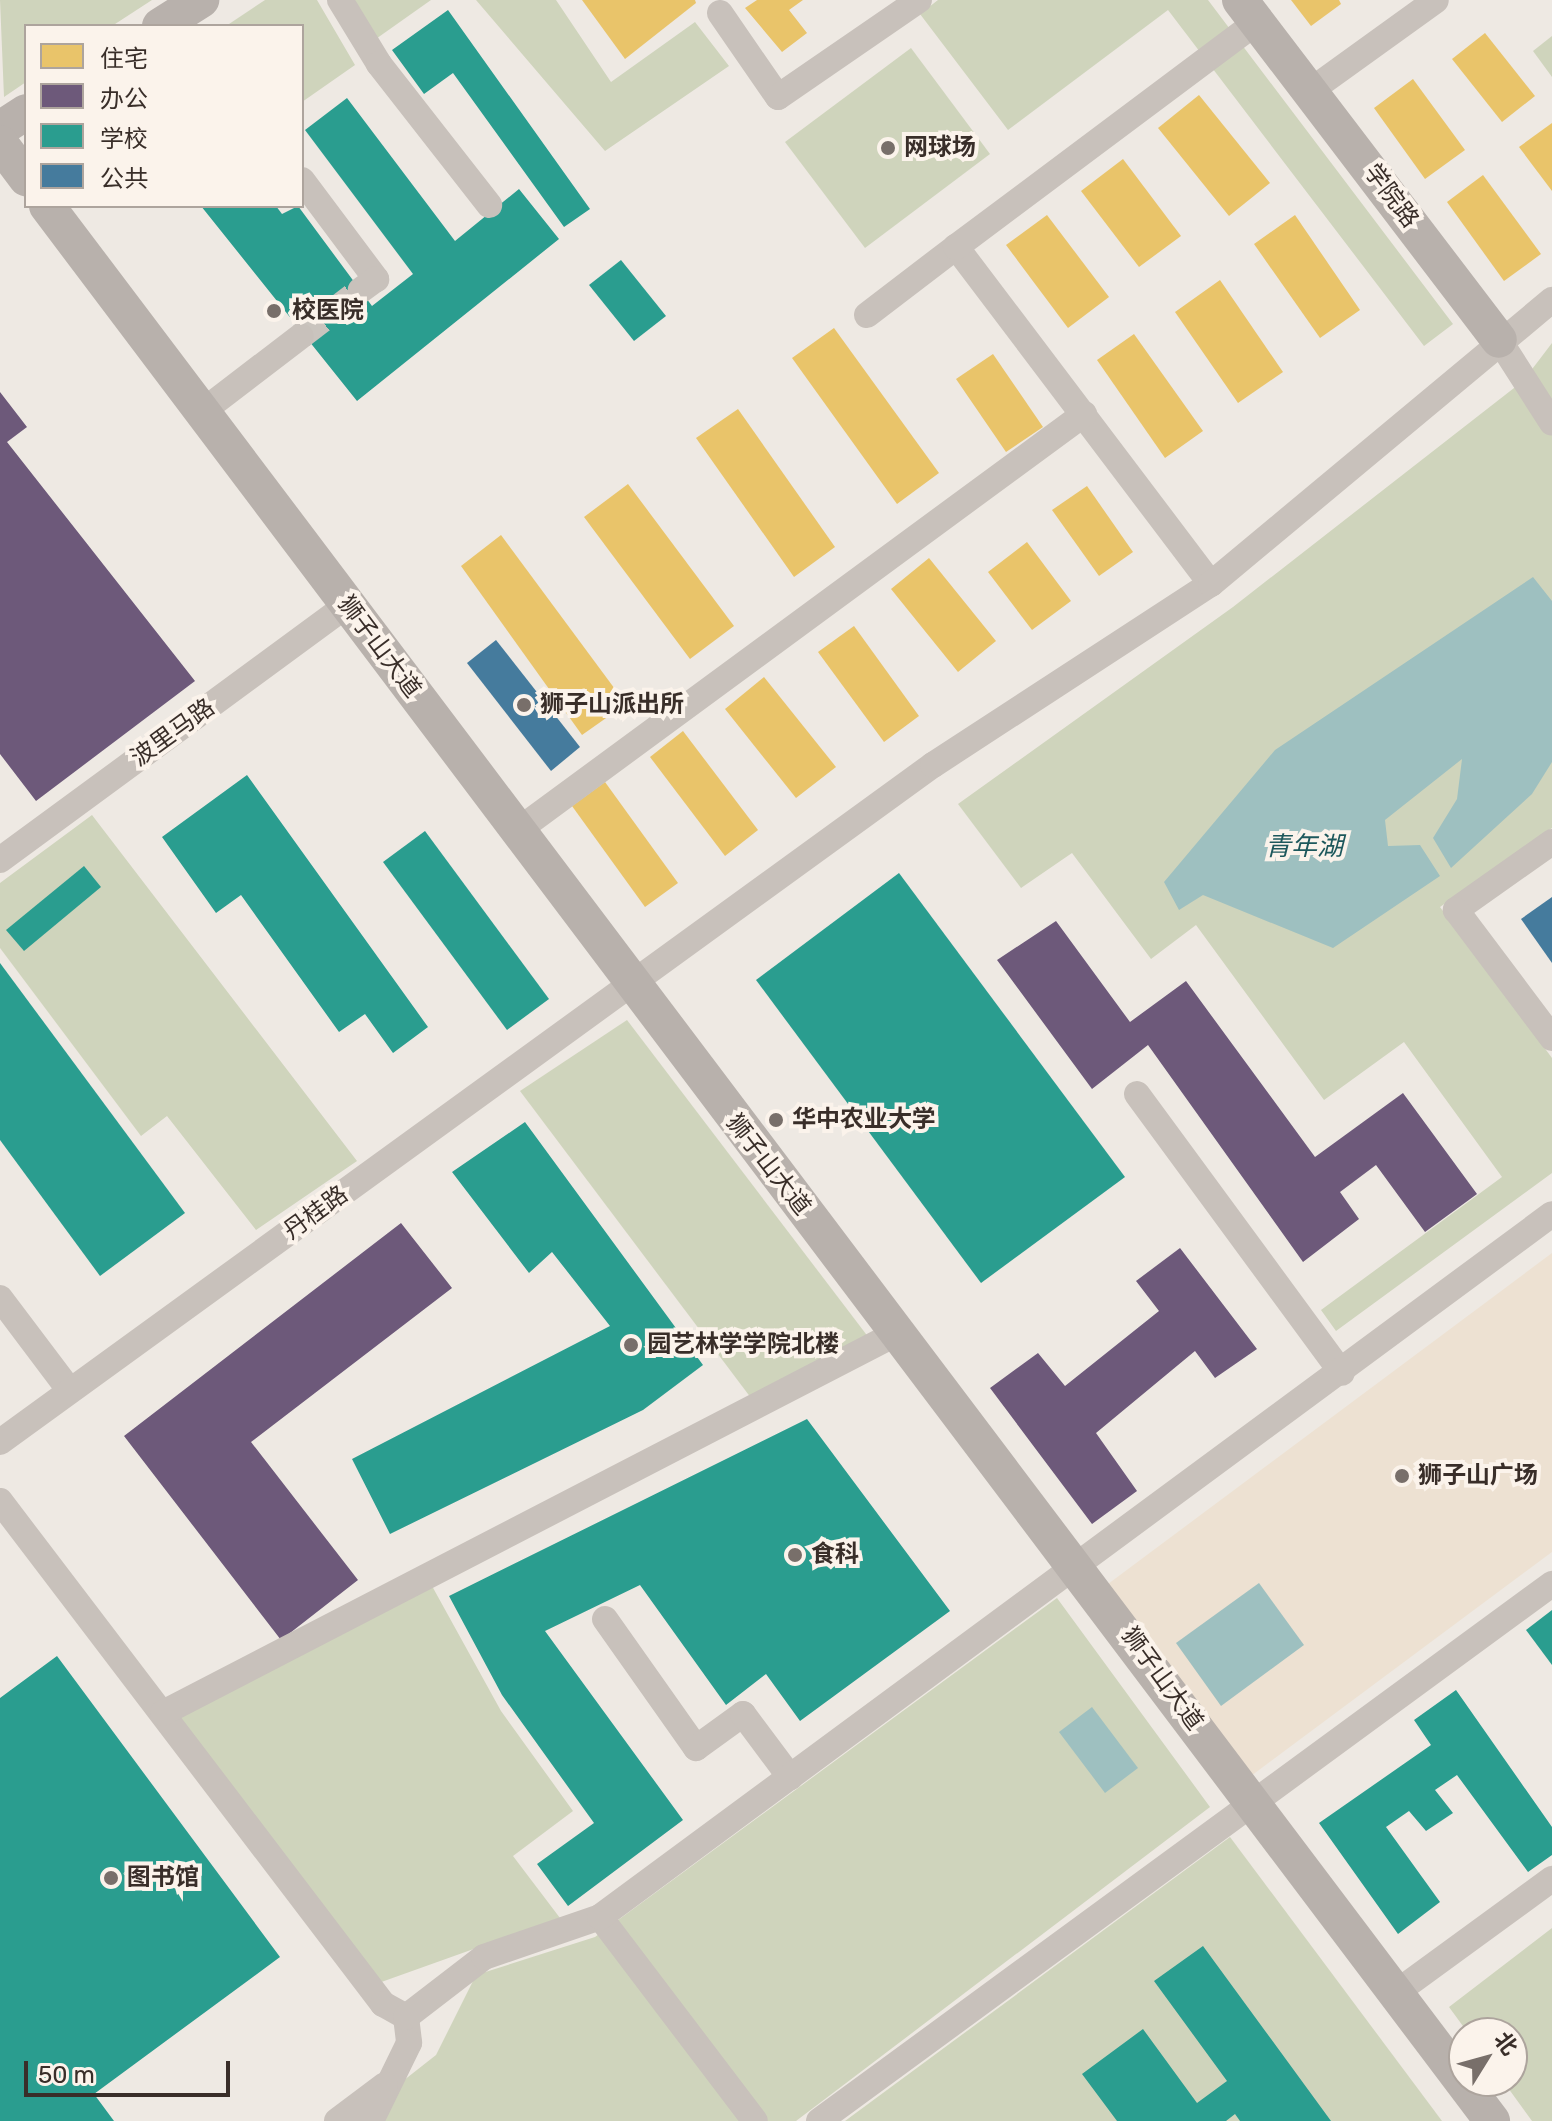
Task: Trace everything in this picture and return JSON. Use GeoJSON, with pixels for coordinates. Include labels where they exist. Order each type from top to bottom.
{"type":"FeatureCollection","features":[{"type":"Feature","properties":{"kind":"street"},"geometry":{"type":"LineString","coordinates":[[163,24],[201,0]]}},
{"type":"Feature","properties":{"kind":"street"},"geometry":{"type":"LineString","coordinates":[[340,0],[379,64],[489,205]]}},
{"type":"Feature","properties":{"kind":"street"},"geometry":{"type":"LineString","coordinates":[[720,13],[778,97],[919,0]]}},
{"type":"Feature","properties":{"kind":"street"},"geometry":{"type":"LineString","coordinates":[[1310,91],[1436,0]]}},
{"type":"Feature","properties":{"kind":"street"},"geometry":{"type":"LineString","coordinates":[[867,315],[1248,11]]}},
{"type":"Feature","properties":{"kind":"street","name":"学院路"},"geometry":{"type":"LineString","coordinates":[[1248,11],[1499,340]]}},
{"type":"Feature","properties":{"kind":"street"},"geometry":{"type":"LineString","coordinates":[[0,129],[24,113]]}},
{"type":"Feature","properties":{"kind":"street"},"geometry":{"type":"LineString","coordinates":[[0,143],[24,175]]}},
{"type":"Feature","properties":{"kind":"street"},"geometry":{"type":"LineString","coordinates":[[304,183],[376,279],[361,290]]}},
{"type":"Feature","properties":{"kind":"street","name":"狮子山大道"},"geometry":{"type":"LineString","coordinates":[[49,208],[632,984],[1080,1567],[1253,1805],[1492,2121]]}},
{"type":"Feature","properties":{"kind":"street"},"geometry":{"type":"LineString","coordinates":[[956,247],[1211,584]]}},
{"type":"Feature","properties":{"kind":"street"},"geometry":{"type":"LineString","coordinates":[[1552,300],[1499,340],[1552,423]]}},
{"type":"Feature","properties":{"kind":"street"},"geometry":{"type":"LineString","coordinates":[[203,411],[301,336]]}},
{"type":"Feature","properties":{"kind":"street","name":"丹桂路"},"geometry":{"type":"LineString","coordinates":[[0,1442],[933,765],[1211,584],[1499,340]]}},
{"type":"Feature","properties":{"kind":"street"},"geometry":{"type":"LineString","coordinates":[[517,831],[1084,414]]}},
{"type":"Feature","properties":{"kind":"street","name":"波里马路"},"geometry":{"type":"LineString","coordinates":[[0,860],[347,605]]}},
{"type":"Feature","properties":{"kind":"street"},"geometry":{"type":"LineString","coordinates":[[1552,842],[1456,910],[1552,1038]]}},
{"type":"Feature","properties":{"kind":"street"},"geometry":{"type":"LineString","coordinates":[[1137,1094],[1342,1373]]}},
{"type":"Feature","properties":{"kind":"street"},"geometry":{"type":"LineString","coordinates":[[406,2017],[484,1957],[600,1917],[1080,1567],[1552,1214]]}},
{"type":"Feature","properties":{"kind":"street"},"geometry":{"type":"LineString","coordinates":[[0,1298],[70,1391]]}},
{"type":"Feature","properties":{"kind":"street"},"geometry":{"type":"LineString","coordinates":[[163,1713],[899,1332]]}},
{"type":"Feature","properties":{"kind":"street"},"geometry":{"type":"LineString","coordinates":[[0,1501],[383,2004],[406,2017]]}},
{"type":"Feature","properties":{"kind":"street"},"geometry":{"type":"LineString","coordinates":[[819,2121],[1552,1584]]}},
{"type":"Feature","properties":{"kind":"street"},"geometry":{"type":"LineString","coordinates":[[605,1619],[696,1748],[743,1714],[790,1777]]}},
{"type":"Feature","properties":{"kind":"street"},"geometry":{"type":"LineString","coordinates":[[1397,1992],[1552,1879]]}},
{"type":"Feature","properties":{"kind":"street"},"geometry":{"type":"LineString","coordinates":[[600,1917],[755,2121]]}},
{"type":"Feature","properties":{"kind":"street"},"geometry":{"type":"LineString","coordinates":[[371,2121],[409,2043],[406,2017]]}},
{"type":"Feature","properties":{"kind":"street"},"geometry":{"type":"LineString","coordinates":[[337,2121],[388,2082]]}},
{"type":"Feature","properties":{"kind":"green space"},"geometry":{"type":"Polygon","coordinates":[[[0,0],[152,0],[115,24],[24,24],[24,83],[4,97],[0,0]]]}},
{"type":"Feature","properties":{"kind":"green space"},"geometry":{"type":"Polygon","coordinates":[[[265,0],[317,0],[355,65],[304,101],[304,24],[229,24],[265,0]]]}},
{"type":"Feature","properties":{"kind":"green space"},"geometry":{"type":"Polygon","coordinates":[[[349,0],[431,0],[373,41],[349,0]]]}},
{"type":"Feature","properties":{"kind":"green space"},"geometry":{"type":"Polygon","coordinates":[[[476,0],[556,0],[611,82],[695,22],[729,66],[605,151],[476,0]]]}},
{"type":"Feature","properties":{"kind":"green space"},"geometry":{"type":"Polygon","coordinates":[[[938,0],[1208,0],[1453,324],[1424,346],[1168,10],[1008,130],[920,14],[938,0]]]}},
{"type":"Feature","properties":{"kind":"green space"},"geometry":{"type":"Polygon","coordinates":[[[1552,36],[1552,77],[1533,51],[1552,36]]]}},
{"type":"Feature","properties":{"kind":"green space","name":"网球场"},"geometry":{"type":"Polygon","coordinates":[[[911,48],[990,154],[865,248],[785,142],[911,48]]]}},
{"type":"Feature","properties":{"kind":"green space"},"geometry":{"type":"Polygon","coordinates":[[[1552,343],[1552,828],[1440,907],[1552,1058],[1552,1173],[1336,1331],[1321,1310],[1502,1177],[1404,1042],[1324,1100],[1196,925],[1151,959],[1072,853],[1021,888],[958,804],[1233,607],[1523,381],[1552,343]]]}},
{"type":"Feature","properties":{"kind":"green space"},"geometry":{"type":"Polygon","coordinates":[[[92,815],[357,1161],[256,1230],[167,1116],[141,1136],[0,948],[0,883],[92,815]]]}},
{"type":"Feature","properties":{"kind":"green space"},"geometry":{"type":"Polygon","coordinates":[[[627,1020],[869,1338],[751,1398],[520,1091],[627,1020]]]}},
{"type":"Feature","properties":{"kind":"green space"},"geometry":{"type":"Polygon","coordinates":[[[432,1586],[501,1711],[573,1811],[513,1856],[560,1918],[373,1985],[178,1717],[432,1586]]]}},
{"type":"Feature","properties":{"kind":"green space"},"geometry":{"type":"Polygon","coordinates":[[[1057,1598],[1210,1807],[796,2121],[352,2121],[436,2055],[476,1975],[595,1937],[1057,1598]]]}},
{"type":"Feature","properties":{"kind":"green space"},"geometry":{"type":"Polygon","coordinates":[[[1230,1837],[1442,2121],[845,2121],[1230,1837]]]}},
{"type":"Feature","properties":{"kind":"green space"},"geometry":{"type":"Polygon","coordinates":[[[1552,1928],[1552,2121],[1532,2121],[1515,2097],[1528,2097],[1528,2017],[1456,2017],[1449,2007],[1552,1928]]]}},
{"type":"Feature","properties":{"kind":"shaded area","name":"狮子山广场"},"geometry":{"type":"Polygon","coordinates":[[[1552,1253],[1552,1552],[1251,1776],[1108,1584],[1552,1253]]]}},
{"type":"Feature","properties":{"kind":"water","name":"青年湖"},"geometry":{"type":"Polygon","coordinates":[[[1533,577],[1552,601],[1552,762],[1532,794],[1451,868],[1433,838],[1457,799],[1462,759],[1385,820],[1388,846],[1420,845],[1440,876],[1333,948],[1203,895],[1179,910],[1164,882],[1275,750],[1533,577]]]}},
{"type":"Feature","properties":{"kind":"water"},"geometry":{"type":"Polygon","coordinates":[[[1259,1583],[1304,1645],[1221,1706],[1176,1643],[1259,1583]]]}},
{"type":"Feature","properties":{"kind":"water"},"geometry":{"type":"Polygon","coordinates":[[[1092,1707],[1138,1768],[1105,1793],[1059,1732],[1092,1707]]]}},
{"type":"Feature","properties":{"kind":"building: 住宅"},"geometry":{"type":"Polygon","coordinates":[[[582,0],[695,0],[696,3],[625,59],[582,0]]]}},
{"type":"Feature","properties":{"kind":"building: 住宅"},"geometry":{"type":"Polygon","coordinates":[[[757,0],[803,0],[789,10],[807,33],[782,52],[745,8],[757,0]]]}},
{"type":"Feature","properties":{"kind":"building: 住宅"},"geometry":{"type":"Polygon","coordinates":[[[1291,0],[1339,0],[1341,4],[1311,26],[1291,0]]]}},
{"type":"Feature","properties":{"kind":"building: 住宅"},"geometry":{"type":"Polygon","coordinates":[[[1485,33],[1535,96],[1502,122],[1452,59],[1485,33]]]}},
{"type":"Feature","properties":{"kind":"building: 住宅"},"geometry":{"type":"Polygon","coordinates":[[[1413,79],[1465,150],[1425,179],[1374,108],[1413,79]]]}},
{"type":"Feature","properties":{"kind":"building: 住宅"},"geometry":{"type":"Polygon","coordinates":[[[1199,95],[1270,183],[1229,216],[1158,128],[1199,95]]]}},
{"type":"Feature","properties":{"kind":"building: 住宅"},"geometry":{"type":"Polygon","coordinates":[[[1552,123],[1552,191],[1519,147],[1552,123]]]}},
{"type":"Feature","properties":{"kind":"building: 住宅"},"geometry":{"type":"Polygon","coordinates":[[[1123,159],[1181,236],[1139,267],[1081,191],[1123,159]]]}},
{"type":"Feature","properties":{"kind":"building: 住宅"},"geometry":{"type":"Polygon","coordinates":[[[1483,175],[1541,254],[1504,281],[1447,202],[1483,175]]]}},
{"type":"Feature","properties":{"kind":"building: 住宅"},"geometry":{"type":"Polygon","coordinates":[[[1047,215],[1109,297],[1068,328],[1006,245],[1047,215]]]}},
{"type":"Feature","properties":{"kind":"building: 住宅"},"geometry":{"type":"Polygon","coordinates":[[[1295,215],[1360,310],[1320,338],[1254,244],[1295,215]]]}},
{"type":"Feature","properties":{"kind":"building: 住宅"},"geometry":{"type":"Polygon","coordinates":[[[1220,280],[1283,372],[1238,403],[1175,312],[1220,280]]]}},
{"type":"Feature","properties":{"kind":"building: 住宅"},"geometry":{"type":"Polygon","coordinates":[[[834,328],[939,473],[897,504],[792,358],[834,328]]]}},
{"type":"Feature","properties":{"kind":"building: 住宅"},"geometry":{"type":"Polygon","coordinates":[[[1134,334],[1203,431],[1165,458],[1097,360],[1134,334]]]}},
{"type":"Feature","properties":{"kind":"building: 住宅"},"geometry":{"type":"Polygon","coordinates":[[[993,354],[1043,427],[1006,452],[956,379],[993,354]]]}},
{"type":"Feature","properties":{"kind":"building: 住宅"},"geometry":{"type":"Polygon","coordinates":[[[738,409],[835,547],[794,577],[696,438],[738,409]]]}},
{"type":"Feature","properties":{"kind":"building: 住宅"},"geometry":{"type":"Polygon","coordinates":[[[628,484],[734,626],[690,659],[584,517],[628,484]]]}},
{"type":"Feature","properties":{"kind":"building: 住宅"},"geometry":{"type":"Polygon","coordinates":[[[1087,486],[1133,552],[1099,576],[1052,510],[1087,486]]]}},
{"type":"Feature","properties":{"kind":"building: 住宅"},"geometry":{"type":"Polygon","coordinates":[[[501,535],[626,704],[582,735],[461,566],[501,535]]]}},
{"type":"Feature","properties":{"kind":"building: 住宅"},"geometry":{"type":"Polygon","coordinates":[[[1027,542],[1071,601],[1032,630],[988,572],[1027,542]]]}},
{"type":"Feature","properties":{"kind":"building: 住宅"},"geometry":{"type":"Polygon","coordinates":[[[929,558],[996,641],[958,672],[891,589],[929,558]]]}},
{"type":"Feature","properties":{"kind":"building: 住宅"},"geometry":{"type":"Polygon","coordinates":[[[854,626],[919,716],[884,742],[818,652],[854,626]]]}},
{"type":"Feature","properties":{"kind":"building: 住宅"},"geometry":{"type":"Polygon","coordinates":[[[764,677],[836,767],[796,798],[725,709],[764,677]]]}},
{"type":"Feature","properties":{"kind":"building: 住宅"},"geometry":{"type":"Polygon","coordinates":[[[683,731],[758,830],[725,856],[650,757],[683,731]]]}},
{"type":"Feature","properties":{"kind":"building: 住宅"},"geometry":{"type":"Polygon","coordinates":[[[605,782],[678,883],[645,907],[572,806],[605,782]]]}},
{"type":"Feature","properties":{"kind":"building: 办公"},"geometry":{"type":"Polygon","coordinates":[[[0,392],[27,427],[7,442],[195,681],[36,801],[0,754],[0,392]]]}},
{"type":"Feature","properties":{"kind":"building: 办公"},"geometry":{"type":"Polygon","coordinates":[[[1056,921],[1130,1022],[1186,981],[1315,1157],[1403,1093],[1477,1194],[1425,1232],[1376,1165],[1340,1192],[1359,1219],[1303,1262],[1148,1045],[1092,1089],[997,960],[1056,921]]]}},
{"type":"Feature","properties":{"kind":"building: 办公"},"geometry":{"type":"Polygon","coordinates":[[[401,1223],[452,1288],[251,1442],[358,1580],[281,1640],[124,1436],[401,1223]]]}},
{"type":"Feature","properties":{"kind":"building: 办公"},"geometry":{"type":"Polygon","coordinates":[[[1180,1248],[1257,1349],[1215,1378],[1195,1351],[1096,1433],[1137,1491],[1092,1524],[990,1388],[1038,1353],[1065,1386],[1159,1311],[1136,1281],[1180,1248]]]}},
{"type":"Feature","properties":{"kind":"building: 学校"},"geometry":{"type":"Polygon","coordinates":[[[448,10],[590,209],[564,227],[453,73],[424,94],[392,50],[448,10]]]}},
{"type":"Feature","properties":{"kind":"building: 学校"},"geometry":{"type":"Polygon","coordinates":[[[347,98],[455,241],[519,189],[559,239],[357,401],[203,208],[278,208],[282,214],[299,208],[372,306],[413,274],[305,130],[347,98]]]}},
{"type":"Feature","properties":{"kind":"building: 学校"},"geometry":{"type":"Polygon","coordinates":[[[621,260],[666,316],[634,341],[589,285],[621,260]]]}},
{"type":"Feature","properties":{"kind":"building: 学校"},"geometry":{"type":"Polygon","coordinates":[[[247,775],[428,1027],[393,1053],[365,1014],[339,1032],[241,895],[216,913],[162,837],[247,775]]]}},
{"type":"Feature","properties":{"kind":"building: 学校"},"geometry":{"type":"Polygon","coordinates":[[[425,831],[549,999],[507,1030],[383,862],[425,831]]]}},
{"type":"Feature","properties":{"kind":"building: 学校"},"geometry":{"type":"Polygon","coordinates":[[[84,866],[101,887],[24,951],[6,930],[84,866]]]}},
{"type":"Feature","properties":{"kind":"building: 学校"},"geometry":{"type":"Polygon","coordinates":[[[899,873],[1125,1177],[981,1283],[756,980],[899,873]]]}},
{"type":"Feature","properties":{"kind":"building: 学校"},"geometry":{"type":"Polygon","coordinates":[[[0,963],[185,1213],[100,1276],[0,1140],[0,963]]]}},
{"type":"Feature","properties":{"kind":"building: 学校","name":"园艺林学学院北楼"},"geometry":{"type":"Polygon","coordinates":[[[525,1122],[703,1365],[643,1410],[390,1534],[352,1459],[610,1326],[552,1252],[529,1273],[452,1172],[525,1122]]]}},
{"type":"Feature","properties":{"kind":"building: 学校"},"geometry":{"type":"Polygon","coordinates":[[[807,1419],[950,1611],[800,1721],[766,1674],[726,1705],[640,1585],[545,1631],[683,1820],[568,1906],[537,1864],[594,1823],[502,1695],[449,1596],[807,1419]]]}},
{"type":"Feature","properties":{"kind":"building: 学校"},"geometry":{"type":"Polygon","coordinates":[[[1552,1610],[1552,1665],[1526,1630],[1552,1610]]]}},
{"type":"Feature","properties":{"kind":"building: 学校","name":"图书馆"},"geometry":{"type":"Polygon","coordinates":[[[57,1656],[280,1957],[94,2094],[114,2121],[0,2121],[0,1698],[57,1656]]]}},
{"type":"Feature","properties":{"kind":"building: 学校"},"geometry":{"type":"Polygon","coordinates":[[[1456,1690],[1552,1827],[1552,1855],[1528,1872],[1457,1775],[1435,1790],[1453,1813],[1426,1831],[1409,1811],[1386,1827],[1440,1902],[1398,1934],[1319,1823],[1431,1745],[1414,1720],[1456,1690]]]}},
{"type":"Feature","properties":{"kind":"building: 学校"},"geometry":{"type":"Polygon","coordinates":[[[1203,1946],[1331,2121],[1240,2121],[1235,2114],[1226,2121],[1117,2121],[1082,2074],[1143,2029],[1197,2103],[1227,2081],[1154,1981],[1203,1946]]]}},
{"type":"Feature","properties":{"kind":"building: 公共","name":"狮子山派出所"},"geometry":{"type":"Polygon","coordinates":[[[496,640],[580,747],[551,771],[467,663],[496,640]]]}},
{"type":"Feature","properties":{"kind":"building: 公共"},"geometry":{"type":"Polygon","coordinates":[[[1552,897],[1552,963],[1521,919],[1552,897]]]}},
{"type":"Feature","properties":{"kind":"tunnel"},"geometry":{"type":"LineString","coordinates":[[301,336],[361,290]]}},
{"type":"Feature","properties":{"kind":"place","name":"网球场"},"geometry":{"type":"Point","coordinates":[888,148]}},
{"type":"Feature","properties":{"kind":"place","name":"校医院"},"geometry":{"type":"Point","coordinates":[274,311]}},
{"type":"Feature","properties":{"kind":"place","name":"狮子山派出所"},"geometry":{"type":"Point","coordinates":[524,705]}},
{"type":"Feature","properties":{"kind":"place","name":"华中农业大学"},"geometry":{"type":"Point","coordinates":[776,1120]}},
{"type":"Feature","properties":{"kind":"place","name":"园艺林学学院北楼"},"geometry":{"type":"Point","coordinates":[631,1345]}},
{"type":"Feature","properties":{"kind":"place","name":"狮子山广场"},"geometry":{"type":"Point","coordinates":[1402,1476]}},
{"type":"Feature","properties":{"kind":"place","name":"食科"},"geometry":{"type":"Point","coordinates":[795,1555]}},
{"type":"Feature","properties":{"kind":"place","name":"图书馆"},"geometry":{"type":"Point","coordinates":[111,1878]}}]}
